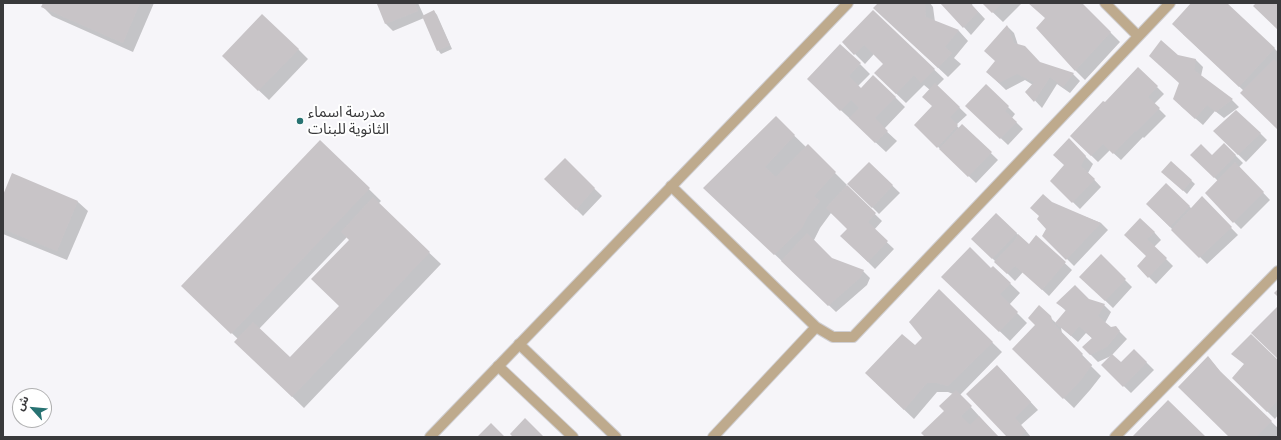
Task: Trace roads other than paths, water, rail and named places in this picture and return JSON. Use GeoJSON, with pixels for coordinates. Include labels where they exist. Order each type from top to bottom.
{"type":"FeatureCollection","features":[{"type":"Feature","properties":{"kind":"street"},"geometry":{"type":"LineString","coordinates":[[430,437],[848,3]]}},
{"type":"Feature","properties":{"kind":"street"},"geometry":{"type":"LineString","coordinates":[[1105,3],[1138,36]]}},
{"type":"Feature","properties":{"kind":"street"},"geometry":{"type":"LineString","coordinates":[[671,186],[816,327],[833,337],[853,337],[1170,3]]}},
{"type":"Feature","properties":{"kind":"street"},"geometry":{"type":"LineString","coordinates":[[1115,437],[1278,271]]}},
{"type":"Feature","properties":{"kind":"street"},"geometry":{"type":"LineString","coordinates":[[713,437],[816,327]]}},
{"type":"Feature","properties":{"kind":"street"},"geometry":{"type":"LineString","coordinates":[[519,344],[616,437]]}},
{"type":"Feature","properties":{"kind":"street"},"geometry":{"type":"LineString","coordinates":[[498,366],[573,437]]}},
{"type":"Feature","properties":{"kind":"place","name":"مدرسة اسماء الثانوية للبنات"},"geometry":{"type":"Point","coordinates":[300,121]}}]}
